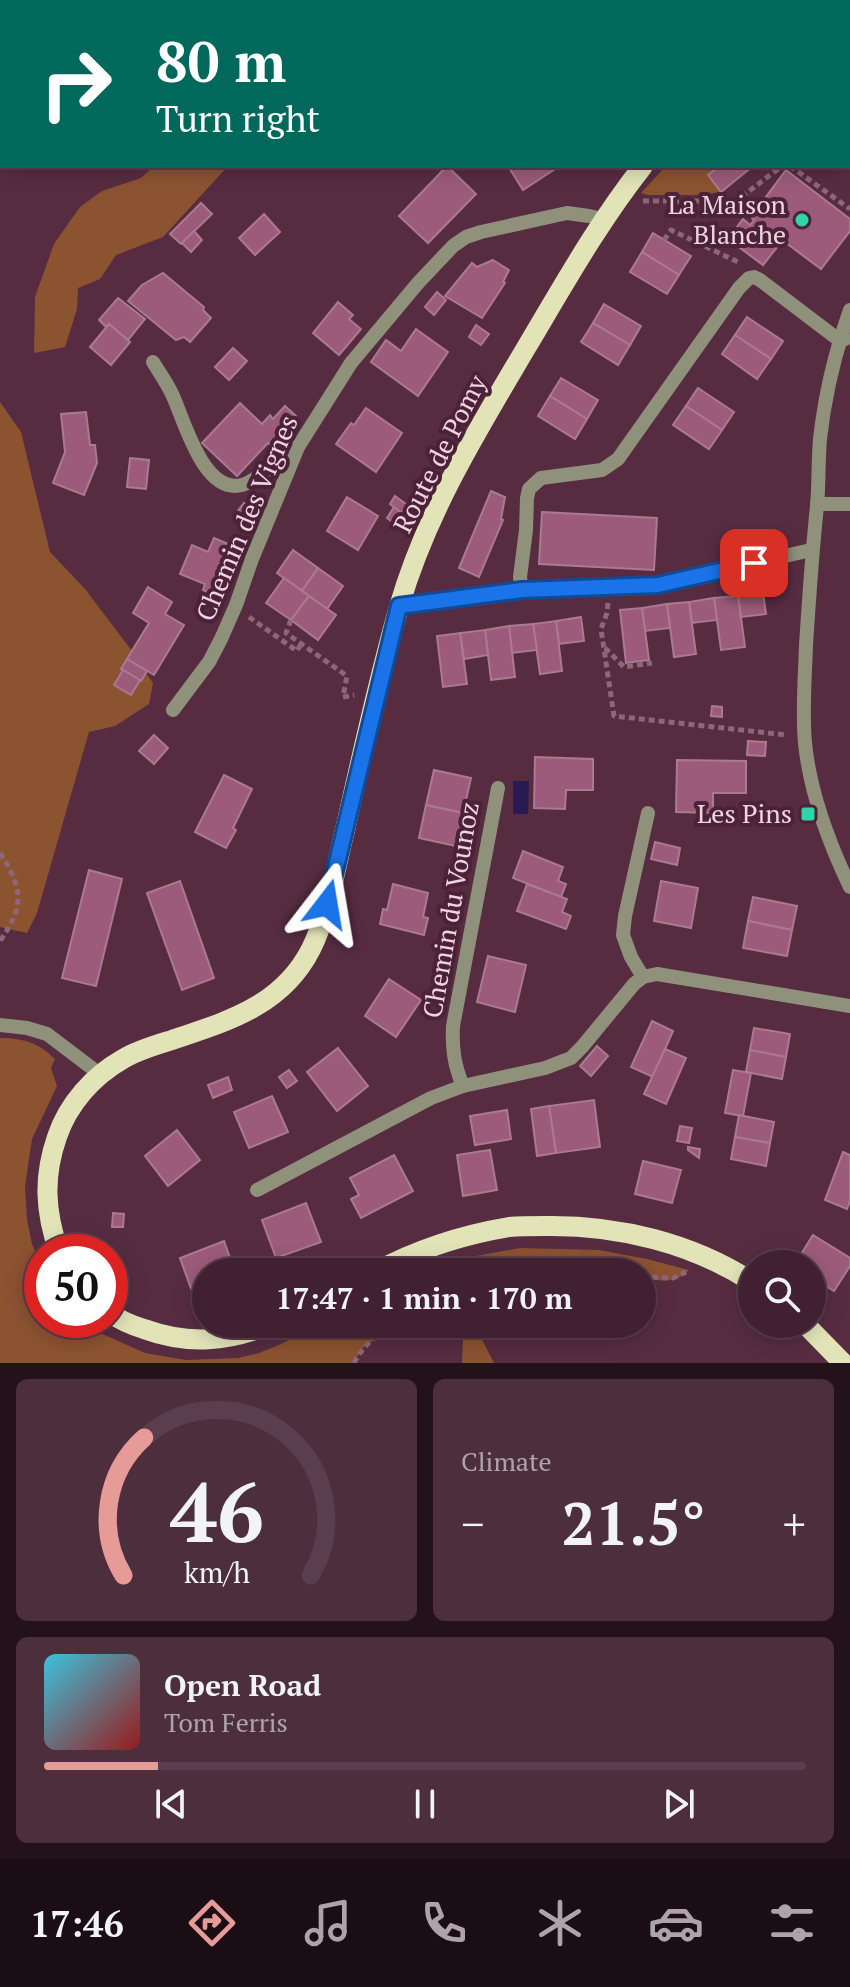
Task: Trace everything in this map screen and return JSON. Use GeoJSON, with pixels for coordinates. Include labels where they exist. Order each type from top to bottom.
{"type":"FeatureCollection","features":[{"type":"Feature","properties":{"kind":"main road","name":"Route de Pomy"},"geometry":{"type":"LineString","coordinates":[[53,1234],[47,1207],[47,1173],[61,1125],[77,1099],[101,1075],[133,1054],[235,1018],[266,1001],[298,969],[315,940],[327,904],[399,606],[422,539],[462,456],[603,219],[641,168]]}},
{"type":"Feature","properties":{"kind":"main road"},"geometry":{"type":"LineString","coordinates":[[401,1258],[461,1237],[513,1227],[562,1226],[609,1229],[645,1237],[696,1254],[738,1273]]}},
{"type":"Feature","properties":{"kind":"main road"},"geometry":{"type":"LineString","coordinates":[[128,1324],[166,1338],[204,1341],[220,1338]]}},
{"type":"Feature","properties":{"kind":"main road"},"geometry":{"type":"LineString","coordinates":[[819,1338],[843,1363]]}},
{"type":"Feature","properties":{"kind":"street","name":"Chemin des Vignes"},"geometry":{"type":"LineString","coordinates":[[173,710],[209,662],[221,639],[298,447],[351,363],[418,283],[453,246],[466,237],[567,213],[603,219]]}},
{"type":"Feature","properties":{"kind":"street"},"geometry":{"type":"LineString","coordinates":[[522,590],[520,577],[527,498],[534,483],[548,476],[594,472],[612,465],[749,278],[760,280],[844,339]]}},
{"type":"Feature","properties":{"kind":"street"},"geometry":{"type":"LineString","coordinates":[[850,310],[844,339],[832,362],[820,438],[805,675],[805,740],[818,807],[834,855],[850,887]]}},
{"type":"Feature","properties":{"kind":"street"},"geometry":{"type":"LineString","coordinates":[[153,362],[173,395],[201,463],[221,481],[230,486],[250,482],[298,447]]}},
{"type":"Feature","properties":{"kind":"street"},"geometry":{"type":"LineString","coordinates":[[817,504],[850,504]]}},
{"type":"Feature","properties":{"kind":"street"},"geometry":{"type":"LineString","coordinates":[[399,606],[522,590],[658,585],[811,550]]}},
{"type":"Feature","properties":{"kind":"street","name":"Chemin du Vounoz"},"geometry":{"type":"LineString","coordinates":[[463,1086],[455,1069],[453,1026],[498,788]]}},
{"type":"Feature","properties":{"kind":"street"},"geometry":{"type":"LineString","coordinates":[[643,977],[623,935],[648,813]]}},
{"type":"Feature","properties":{"kind":"street"},"geometry":{"type":"LineString","coordinates":[[257,1190],[431,1098],[463,1086],[545,1068],[571,1058],[643,977],[657,974],[850,1006]]}},
{"type":"Feature","properties":{"kind":"street"},"geometry":{"type":"LineString","coordinates":[[0,1025],[47,1034],[101,1075]]}},
{"type":"Feature","properties":{"kind":"path"},"geometry":{"type":"LineString","coordinates":[[615,201],[736,201],[779,168]]}},
{"type":"Feature","properties":{"kind":"path"},"geometry":{"type":"LineString","coordinates":[[793,168],[850,209]]}},
{"type":"Feature","properties":{"kind":"path"},"geometry":{"type":"LineString","coordinates":[[664,240],[671,230],[745,265],[754,277]]}},
{"type":"Feature","properties":{"kind":"path"},"geometry":{"type":"LineString","coordinates":[[607,599],[607,613],[601,629],[614,716],[792,736]]}},
{"type":"Feature","properties":{"kind":"path"},"geometry":{"type":"LineString","coordinates":[[247,608],[245,614],[297,651],[301,644]]}},
{"type":"Feature","properties":{"kind":"path"},"geometry":{"type":"LineString","coordinates":[[291,620],[286,633],[347,676],[343,697],[379,689]]}},
{"type":"Feature","properties":{"kind":"path"},"geometry":{"type":"LineString","coordinates":[[604,647],[624,667],[652,663]]}},
{"type":"Feature","properties":{"kind":"path"},"geometry":{"type":"LineString","coordinates":[[0,853],[18,888],[18,905],[0,941]]}},
{"type":"Feature","properties":{"kind":"path"},"geometry":{"type":"LineString","coordinates":[[656,1278],[678,1277],[689,1269],[696,1254]]}},
{"type":"Feature","properties":{"kind":"path"},"geometry":{"type":"LineString","coordinates":[[354,1363],[374,1338]]}},
{"type":"Feature","properties":{"kind":"shaded area"},"geometry":{"type":"Polygon","coordinates":[[[152,168],[226,168],[163,237],[116,255],[100,279],[78,288],[77,309],[65,347],[34,353],[35,297],[54,244],[80,207],[102,191],[141,178],[152,168]]]}},
{"type":"Feature","properties":{"kind":"shaded area"},"geometry":{"type":"Polygon","coordinates":[[[664,168],[751,168],[721,192],[699,195],[641,193],[664,168]]]}},
{"type":"Feature","properties":{"kind":"shaded area"},"geometry":{"type":"Polygon","coordinates":[[[0,402],[21,432],[50,552],[85,589],[132,651],[128,659],[143,669],[153,683],[149,704],[115,726],[89,732],[37,913],[27,933],[0,927],[0,402]]]}},
{"type":"Feature","properties":{"kind":"shaded area"},"geometry":{"type":"Polygon","coordinates":[[[513,781],[529,781],[528,814],[513,814],[513,781]]]}},
{"type":"Feature","properties":{"kind":"shaded area"},"geometry":{"type":"Polygon","coordinates":[[[0,1038],[30,1042],[55,1059],[51,1068],[57,1086],[32,1139],[25,1186],[30,1234],[24,1234],[24,1338],[111,1338],[145,1353],[186,1360],[238,1358],[259,1353],[293,1338],[377,1338],[364,1347],[353,1363],[0,1363],[0,1038]]]}},
{"type":"Feature","properties":{"kind":"shaded area"},"geometry":{"type":"Polygon","coordinates":[[[520,1248],[599,1250],[642,1258],[465,1258],[520,1248]]]}},
{"type":"Feature","properties":{"kind":"shaded area"},"geometry":{"type":"Polygon","coordinates":[[[656,1261],[689,1270],[679,1278],[656,1279],[656,1261]]]}},
{"type":"Feature","properties":{"kind":"shaded area"},"geometry":{"type":"Polygon","coordinates":[[[463,1338],[481,1338],[494,1363],[462,1363],[463,1338]]]}},
{"type":"Feature","properties":{"kind":"building"},"geometry":{"type":"Polygon","coordinates":[[[445,168],[449,168],[476,194],[428,243],[399,216],[445,168]]]}},
{"type":"Feature","properties":{"kind":"building"},"geometry":{"type":"Polygon","coordinates":[[[509,168],[556,168],[523,190],[509,168]]]}},
{"type":"Feature","properties":{"kind":"building"},"geometry":{"type":"Polygon","coordinates":[[[717,168],[751,168],[721,192],[708,175],[717,168]]]}},
{"type":"Feature","properties":{"kind":"building","name":"La Maison Blanche"},"geometry":{"type":"Polygon","coordinates":[[[786,170],[850,219],[850,231],[821,269],[778,237],[774,243],[778,246],[763,265],[728,239],[743,219],[750,225],[754,220],[751,217],[786,170]]]}},
{"type":"Feature","properties":{"kind":"building"},"geometry":{"type":"Polygon","coordinates":[[[201,203],[212,214],[181,244],[170,234],[201,203]]]}},
{"type":"Feature","properties":{"kind":"building"},"geometry":{"type":"Polygon","coordinates":[[[264,214],[280,232],[255,255],[239,238],[264,214]]]}},
{"type":"Feature","properties":{"kind":"building"},"geometry":{"type":"Polygon","coordinates":[[[194,231],[202,240],[191,252],[182,243],[194,231]]]}},
{"type":"Feature","properties":{"kind":"building"},"geometry":{"type":"Polygon","coordinates":[[[653,233],[691,256],[679,275],[642,252],[653,233]]]}},
{"type":"Feature","properties":{"kind":"building"},"geometry":{"type":"Polygon","coordinates":[[[642,252],[679,275],[667,294],[630,272],[642,252]]]}},
{"type":"Feature","properties":{"kind":"building"},"geometry":{"type":"Polygon","coordinates":[[[493,260],[509,270],[505,283],[482,318],[445,296],[472,263],[477,267],[493,260]]]}},
{"type":"Feature","properties":{"kind":"building"},"geometry":{"type":"Polygon","coordinates":[[[163,273],[204,307],[203,310],[211,318],[190,342],[184,337],[176,340],[128,301],[142,285],[163,273]]]}},
{"type":"Feature","properties":{"kind":"building"},"geometry":{"type":"Polygon","coordinates":[[[437,292],[446,300],[434,315],[425,307],[437,292]]]}},
{"type":"Feature","properties":{"kind":"building"},"geometry":{"type":"Polygon","coordinates":[[[118,298],[145,319],[128,340],[99,320],[118,298]]]}},
{"type":"Feature","properties":{"kind":"building"},"geometry":{"type":"Polygon","coordinates":[[[338,302],[353,315],[349,319],[361,329],[339,355],[313,333],[338,302]]]}},
{"type":"Feature","properties":{"kind":"building"},"geometry":{"type":"Polygon","coordinates":[[[604,304],[641,326],[630,345],[593,323],[604,304]]]}},
{"type":"Feature","properties":{"kind":"building"},"geometry":{"type":"Polygon","coordinates":[[[747,317],[783,341],[771,359],[735,335],[747,317]]]}},
{"type":"Feature","properties":{"kind":"building"},"geometry":{"type":"Polygon","coordinates":[[[593,323],[630,345],[618,365],[581,342],[593,323]]]}},
{"type":"Feature","properties":{"kind":"building"},"geometry":{"type":"Polygon","coordinates":[[[109,324],[130,342],[111,365],[90,347],[109,324]]]}},
{"type":"Feature","properties":{"kind":"building"},"geometry":{"type":"Polygon","coordinates":[[[476,325],[489,334],[481,345],[469,337],[476,325]]]}},
{"type":"Feature","properties":{"kind":"building"},"geometry":{"type":"Polygon","coordinates":[[[416,329],[448,352],[418,396],[371,362],[386,340],[401,351],[416,329]]]}},
{"type":"Feature","properties":{"kind":"building"},"geometry":{"type":"Polygon","coordinates":[[[735,335],[771,359],[757,379],[722,354],[735,335]]]}},
{"type":"Feature","properties":{"kind":"building"},"geometry":{"type":"Polygon","coordinates":[[[233,348],[247,361],[229,380],[215,367],[233,348]]]}},
{"type":"Feature","properties":{"kind":"building"},"geometry":{"type":"Polygon","coordinates":[[[561,378],[598,400],[587,419],[550,396],[561,378]]]}},
{"type":"Feature","properties":{"kind":"building"},"geometry":{"type":"Polygon","coordinates":[[[698,388],[734,412],[722,430],[686,406],[698,388]]]}},
{"type":"Feature","properties":{"kind":"building"},"geometry":{"type":"Polygon","coordinates":[[[550,396],[587,419],[575,439],[538,416],[550,396]]]}},
{"type":"Feature","properties":{"kind":"building"},"geometry":{"type":"Polygon","coordinates":[[[240,403],[262,424],[270,415],[273,419],[285,406],[296,416],[279,453],[268,443],[237,476],[202,443],[240,403]]]}},
{"type":"Feature","properties":{"kind":"building"},"geometry":{"type":"Polygon","coordinates":[[[686,406],[722,430],[709,449],[673,425],[686,406]]]}},
{"type":"Feature","properties":{"kind":"building"},"geometry":{"type":"Polygon","coordinates":[[[366,408],[402,433],[376,472],[336,444],[366,408]]]}},
{"type":"Feature","properties":{"kind":"building"},"geometry":{"type":"Polygon","coordinates":[[[86,412],[90,445],[95,445],[97,463],[84,495],[53,483],[65,452],[61,414],[86,412]]]}},
{"type":"Feature","properties":{"kind":"building"},"geometry":{"type":"Polygon","coordinates":[[[130,458],[149,460],[146,489],[127,487],[130,458]]]}},
{"type":"Feature","properties":{"kind":"building"},"geometry":{"type":"Polygon","coordinates":[[[491,491],[505,497],[503,520],[479,577],[459,568],[491,491]]]}},
{"type":"Feature","properties":{"kind":"building"},"geometry":{"type":"Polygon","coordinates":[[[395,496],[410,507],[404,515],[390,504],[395,496]]]}},
{"type":"Feature","properties":{"kind":"building"},"geometry":{"type":"Polygon","coordinates":[[[347,497],[378,516],[358,550],[327,531],[347,497]]]}},
{"type":"Feature","properties":{"kind":"building"},"geometry":{"type":"Polygon","coordinates":[[[244,503],[259,515],[251,525],[237,512],[244,503]]]}},
{"type":"Feature","properties":{"kind":"building"},"geometry":{"type":"Polygon","coordinates":[[[394,507],[404,515],[397,525],[387,518],[394,507]]]}},
{"type":"Feature","properties":{"kind":"building"},"geometry":{"type":"Polygon","coordinates":[[[542,512],[657,518],[654,570],[539,564],[542,512]]]}},
{"type":"Feature","properties":{"kind":"building"},"geometry":{"type":"Polygon","coordinates":[[[214,538],[233,546],[227,563],[237,567],[227,592],[218,588],[215,596],[203,590],[205,584],[180,574],[192,545],[208,552],[214,538]]]}},
{"type":"Feature","properties":{"kind":"building"},"geometry":{"type":"Polygon","coordinates":[[[293,550],[318,568],[302,591],[277,573],[293,550]]]}},
{"type":"Feature","properties":{"kind":"building"},"geometry":{"type":"Polygon","coordinates":[[[318,568],[343,586],[327,609],[302,591],[318,568]]]}},
{"type":"Feature","properties":{"kind":"building"},"geometry":{"type":"Polygon","coordinates":[[[284,578],[309,596],[291,620],[266,603],[284,578]]]}},
{"type":"Feature","properties":{"kind":"building"},"geometry":{"type":"Polygon","coordinates":[[[148,587],[172,602],[165,614],[184,625],[154,675],[127,659],[149,623],[133,613],[148,587]]]}},
{"type":"Feature","properties":{"kind":"building"},"geometry":{"type":"Polygon","coordinates":[[[763,592],[766,614],[741,617],[738,596],[763,592]]]}},
{"type":"Feature","properties":{"kind":"building"},"geometry":{"type":"Polygon","coordinates":[[[309,596],[336,615],[318,640],[291,620],[309,596]]]}},
{"type":"Feature","properties":{"kind":"building"},"geometry":{"type":"Polygon","coordinates":[[[738,596],[745,647],[721,650],[714,598],[738,596]]]}},
{"type":"Feature","properties":{"kind":"building"},"geometry":{"type":"Polygon","coordinates":[[[714,598],[717,620],[692,623],[689,602],[714,598]]]}},
{"type":"Feature","properties":{"kind":"building"},"geometry":{"type":"Polygon","coordinates":[[[689,602],[696,654],[674,657],[667,604],[689,602]]]}},
{"type":"Feature","properties":{"kind":"building"},"geometry":{"type":"Polygon","coordinates":[[[667,604],[670,628],[645,631],[642,608],[667,604]]]}},
{"type":"Feature","properties":{"kind":"building"},"geometry":{"type":"Polygon","coordinates":[[[642,608],[649,660],[626,663],[620,610],[642,608]]]}},
{"type":"Feature","properties":{"kind":"building"},"geometry":{"type":"Polygon","coordinates":[[[581,617],[584,641],[559,644],[556,621],[581,617]]]}},
{"type":"Feature","properties":{"kind":"building"},"geometry":{"type":"Polygon","coordinates":[[[556,621],[562,671],[540,674],[533,624],[556,621]]]}},
{"type":"Feature","properties":{"kind":"building"},"geometry":{"type":"Polygon","coordinates":[[[533,624],[537,650],[512,653],[509,626],[533,624]]]}},
{"type":"Feature","properties":{"kind":"building"},"geometry":{"type":"Polygon","coordinates":[[[509,626],[515,677],[491,680],[485,630],[509,626]]]}},
{"type":"Feature","properties":{"kind":"building"},"geometry":{"type":"Polygon","coordinates":[[[485,630],[488,655],[464,659],[460,633],[485,630]]]}},
{"type":"Feature","properties":{"kind":"building"},"geometry":{"type":"Polygon","coordinates":[[[460,633],[467,684],[443,687],[437,636],[460,633]]]}},
{"type":"Feature","properties":{"kind":"building"},"geometry":{"type":"Polygon","coordinates":[[[127,659],[147,671],[141,681],[121,669],[127,659]]]}},
{"type":"Feature","properties":{"kind":"building"},"geometry":{"type":"Polygon","coordinates":[[[123,670],[140,680],[131,695],[114,685],[123,670]]]}},
{"type":"Feature","properties":{"kind":"building"},"geometry":{"type":"Polygon","coordinates":[[[712,706],[722,707],[722,717],[711,716],[712,706]]]}},
{"type":"Feature","properties":{"kind":"building"},"geometry":{"type":"Polygon","coordinates":[[[154,735],[168,748],[154,764],[139,751],[154,735]]]}},
{"type":"Feature","properties":{"kind":"building"},"geometry":{"type":"Polygon","coordinates":[[[748,741],[766,742],[765,756],[747,755],[748,741]]]}},
{"type":"Feature","properties":{"kind":"building"},"geometry":{"type":"Polygon","coordinates":[[[535,757],[593,759],[593,790],[566,790],[565,809],[534,808],[535,757]]]}},
{"type":"Feature","properties":{"kind":"building"},"geometry":{"type":"Polygon","coordinates":[[[677,760],[746,761],[746,793],[713,793],[713,813],[676,812],[677,760]]]}},
{"type":"Feature","properties":{"kind":"building"},"geometry":{"type":"Polygon","coordinates":[[[434,770],[471,778],[463,813],[426,805],[434,770]]]}},
{"type":"Feature","properties":{"kind":"building"},"geometry":{"type":"Polygon","coordinates":[[[224,775],[252,789],[226,848],[195,832],[224,775]]]}},
{"type":"Feature","properties":{"kind":"building"},"geometry":{"type":"Polygon","coordinates":[[[426,805],[463,813],[456,846],[419,838],[426,805]]]}},
{"type":"Feature","properties":{"kind":"building"},"geometry":{"type":"Polygon","coordinates":[[[655,842],[680,848],[677,865],[651,859],[655,842]]]}},
{"type":"Feature","properties":{"kind":"building"},"geometry":{"type":"Polygon","coordinates":[[[523,851],[563,867],[558,881],[566,884],[561,897],[513,878],[523,851]]]}},
{"type":"Feature","properties":{"kind":"building"},"geometry":{"type":"Polygon","coordinates":[[[89,870],[122,879],[96,986],[62,978],[89,870]]]}},
{"type":"Feature","properties":{"kind":"building"},"geometry":{"type":"Polygon","coordinates":[[[180,881],[214,978],[182,990],[147,893],[180,881]]]}},
{"type":"Feature","properties":{"kind":"building"},"geometry":{"type":"Polygon","coordinates":[[[661,881],[698,888],[691,928],[654,921],[661,881]]]}},
{"type":"Feature","properties":{"kind":"building"},"geometry":{"type":"Polygon","coordinates":[[[393,884],[428,893],[423,917],[428,918],[424,935],[380,924],[393,884]]]}},
{"type":"Feature","properties":{"kind":"building"},"geometry":{"type":"Polygon","coordinates":[[[527,884],[567,899],[562,912],[571,916],[566,929],[517,911],[527,884]]]}},
{"type":"Feature","properties":{"kind":"building"},"geometry":{"type":"Polygon","coordinates":[[[753,897],[797,906],[792,930],[748,921],[753,897]]]}},
{"type":"Feature","properties":{"kind":"building"},"geometry":{"type":"Polygon","coordinates":[[[748,921],[792,930],[787,956],[743,948],[748,921]]]}},
{"type":"Feature","properties":{"kind":"building"},"geometry":{"type":"Polygon","coordinates":[[[488,956],[526,965],[515,1012],[477,1002],[488,956]]]}},
{"type":"Feature","properties":{"kind":"building"},"geometry":{"type":"Polygon","coordinates":[[[389,979],[421,1000],[396,1037],[365,1016],[389,979]]]}},
{"type":"Feature","properties":{"kind":"building"},"geometry":{"type":"Polygon","coordinates":[[[652,1021],[673,1031],[653,1077],[631,1067],[652,1021]]]}},
{"type":"Feature","properties":{"kind":"building"},"geometry":{"type":"Polygon","coordinates":[[[754,1028],[790,1034],[786,1057],[750,1050],[754,1028]]]}},
{"type":"Feature","properties":{"kind":"building"},"geometry":{"type":"Polygon","coordinates":[[[597,1046],[608,1056],[591,1076],[580,1066],[597,1046]]]}},
{"type":"Feature","properties":{"kind":"building"},"geometry":{"type":"Polygon","coordinates":[[[338,1048],[368,1086],[337,1111],[307,1072],[338,1048]]]}},
{"type":"Feature","properties":{"kind":"building"},"geometry":{"type":"Polygon","coordinates":[[[665,1049],[686,1058],[666,1104],[644,1094],[665,1049]]]}},
{"type":"Feature","properties":{"kind":"building"},"geometry":{"type":"Polygon","coordinates":[[[750,1050],[786,1057],[782,1079],[746,1072],[750,1050]]]}},
{"type":"Feature","properties":{"kind":"building"},"geometry":{"type":"Polygon","coordinates":[[[289,1070],[297,1081],[287,1088],[279,1077],[289,1070]]]}},
{"type":"Feature","properties":{"kind":"building"},"geometry":{"type":"Polygon","coordinates":[[[733,1070],[751,1073],[743,1116],[725,1113],[733,1070]]]}},
{"type":"Feature","properties":{"kind":"building"},"geometry":{"type":"Polygon","coordinates":[[[228,1077],[232,1090],[213,1098],[208,1085],[228,1077]]]}},
{"type":"Feature","properties":{"kind":"building"},"geometry":{"type":"Polygon","coordinates":[[[272,1096],[288,1132],[249,1148],[234,1112],[272,1096]]]}},
{"type":"Feature","properties":{"kind":"building"},"geometry":{"type":"Polygon","coordinates":[[[594,1100],[600,1147],[556,1153],[549,1106],[594,1100]]]}},
{"type":"Feature","properties":{"kind":"building"},"geometry":{"type":"Polygon","coordinates":[[[549,1106],[556,1153],[537,1156],[531,1109],[549,1106]]]}},
{"type":"Feature","properties":{"kind":"building"},"geometry":{"type":"Polygon","coordinates":[[[507,1110],[511,1139],[475,1145],[470,1116],[507,1110]]]}},
{"type":"Feature","properties":{"kind":"building"},"geometry":{"type":"Polygon","coordinates":[[[739,1115],[774,1122],[770,1143],[735,1137],[739,1115]]]}},
{"type":"Feature","properties":{"kind":"building"},"geometry":{"type":"Polygon","coordinates":[[[680,1126],[692,1128],[689,1143],[677,1141],[680,1126]]]}},
{"type":"Feature","properties":{"kind":"building"},"geometry":{"type":"Polygon","coordinates":[[[177,1130],[200,1160],[168,1186],[145,1156],[177,1130]]]}},
{"type":"Feature","properties":{"kind":"building"},"geometry":{"type":"Polygon","coordinates":[[[735,1137],[770,1143],[766,1166],[731,1159],[735,1137]]]}},
{"type":"Feature","properties":{"kind":"building"},"geometry":{"type":"Polygon","coordinates":[[[688,1147],[700,1149],[699,1158],[688,1150],[688,1147]]]}},
{"type":"Feature","properties":{"kind":"building"},"geometry":{"type":"Polygon","coordinates":[[[490,1150],[497,1190],[463,1196],[457,1155],[490,1150]]]}},
{"type":"Feature","properties":{"kind":"building"},"geometry":{"type":"Polygon","coordinates":[[[843,1152],[850,1155],[850,1201],[847,1209],[825,1200],[843,1152]]]}},
{"type":"Feature","properties":{"kind":"building"},"geometry":{"type":"Polygon","coordinates":[[[394,1155],[413,1191],[361,1218],[351,1199],[359,1195],[350,1178],[394,1155]]]}},
{"type":"Feature","properties":{"kind":"building"},"geometry":{"type":"Polygon","coordinates":[[[643,1161],[681,1170],[672,1203],[635,1194],[643,1161]]]}},
{"type":"Feature","properties":{"kind":"building"},"geometry":{"type":"Polygon","coordinates":[[[306,1203],[321,1242],[276,1258],[262,1220],[306,1203]]]}},
{"type":"Feature","properties":{"kind":"building"},"geometry":{"type":"Polygon","coordinates":[[[113,1213],[124,1214],[123,1227],[112,1227],[113,1213]]]}},
{"type":"Feature","properties":{"kind":"building"},"geometry":{"type":"Polygon","coordinates":[[[813,1235],[850,1258],[850,1266],[834,1291],[826,1286],[826,1250],[804,1250],[813,1235]]]}},
{"type":"Feature","properties":{"kind":"building"},"geometry":{"type":"Polygon","coordinates":[[[224,1241],[230,1258],[192,1258],[192,1291],[180,1258],[224,1241]]]}},
{"type":"Feature","properties":{"kind":"place","name":"La Maison Blanche"},"geometry":{"type":"Point","coordinates":[802,220]}},
{"type":"Feature","properties":{"kind":"place","name":"Les Pins"},"geometry":{"type":"Point","coordinates":[808,814]}},
{"type":"Feature","properties":{"kind":"route"},"geometry":{"type":"LineString","coordinates":[[327,904],[399,606],[522,590],[658,585],[754,563]]}}]}
